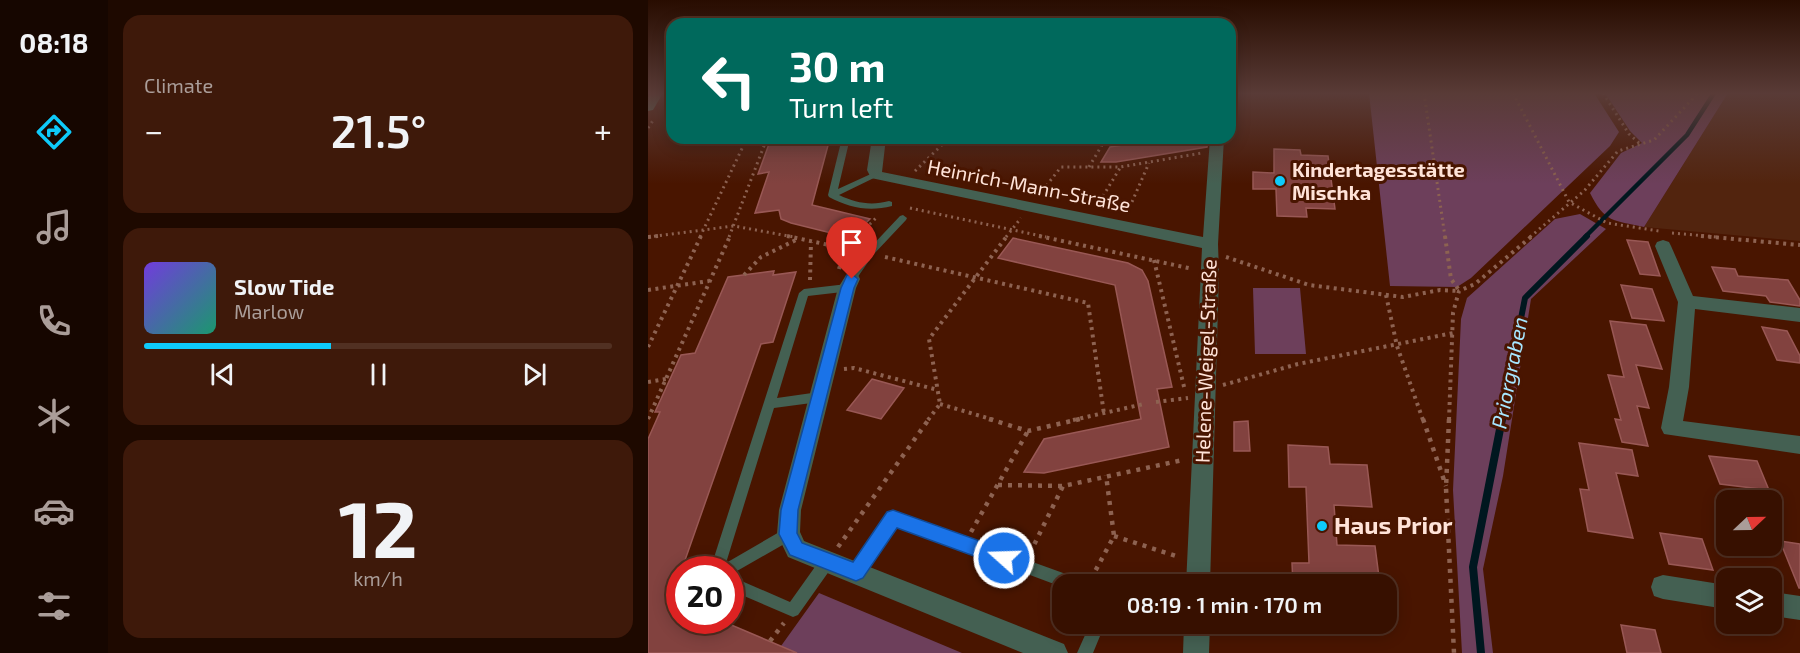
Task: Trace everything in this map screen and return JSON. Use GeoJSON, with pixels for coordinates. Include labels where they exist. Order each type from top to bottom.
{"type":"FeatureCollection","features":[{"type":"Feature","properties":{"kind":"street"},"geometry":{"type":"LineString","coordinates":[[876,175],[874,170],[878,144]]}},
{"type":"Feature","properties":{"kind":"street","name":"Helene-Weigel-Straße"},"geometry":{"type":"LineString","coordinates":[[1198,574],[1199,394],[1211,257],[1213,145]]}},
{"type":"Feature","properties":{"kind":"street","name":"Heinrich-Mann-Straße"},"geometry":{"type":"LineString","coordinates":[[876,175],[1029,208],[1211,257]]}},
{"type":"Feature","properties":{"kind":"street"},"geometry":{"type":"LineString","coordinates":[[1664,237],[1687,302],[1679,387],[1671,428],[1800,445]]}},
{"type":"Feature","properties":{"kind":"street"},"geometry":{"type":"LineString","coordinates":[[850,283],[790,510],[788,534],[796,549],[1055,653]]}},
{"type":"Feature","properties":{"kind":"street"},"geometry":{"type":"LineString","coordinates":[[1687,302],[1800,315]]}},
{"type":"Feature","properties":{"kind":"street"},"geometry":{"type":"LineString","coordinates":[[1663,586],[1716,595]]}},
{"type":"Feature","properties":{"kind":"street"},"geometry":{"type":"LineString","coordinates":[[1782,605],[1800,608]]}},
{"type":"Feature","properties":{"kind":"street"},"geometry":{"type":"LineString","coordinates":[[1196,653],[1197,634]]}},
{"type":"Feature","properties":{"kind":"lane"},"geometry":{"type":"LineString","coordinates":[[832,195],[845,144]]}},
{"type":"Feature","properties":{"kind":"lane"},"geometry":{"type":"LineString","coordinates":[[832,195],[876,175]]}},
{"type":"Feature","properties":{"kind":"lane"},"geometry":{"type":"LineString","coordinates":[[832,195],[845,202],[874,209],[889,204]]}},
{"type":"Feature","properties":{"kind":"lane"},"geometry":{"type":"LineString","coordinates":[[721,556],[804,293],[850,283],[870,253],[903,218]]}},
{"type":"Feature","properties":{"kind":"lane"},"geometry":{"type":"LineString","coordinates":[[769,404],[819,397]]}},
{"type":"Feature","properties":{"kind":"lane"},"geometry":{"type":"LineString","coordinates":[[856,572],[893,518],[1052,576]]}},
{"type":"Feature","properties":{"kind":"lane"},"geometry":{"type":"LineString","coordinates":[[744,560],[788,534]]}},
{"type":"Feature","properties":{"kind":"lane"},"geometry":{"type":"LineString","coordinates":[[744,589],[793,610],[827,562]]}},
{"type":"Feature","properties":{"kind":"lane"},"geometry":{"type":"LineString","coordinates":[[1085,653],[1094,634]]}},
{"type":"Feature","properties":{"kind":"path"},"geometry":{"type":"LineString","coordinates":[[1428,123],[1451,279],[1460,291]]}},
{"type":"Feature","properties":{"kind":"path"},"geometry":{"type":"LineString","coordinates":[[1529,123],[1569,202],[1597,219],[1664,237],[1800,245]]}},
{"type":"Feature","properties":{"kind":"path"},"geometry":{"type":"LineString","coordinates":[[1622,123],[1638,143]]}},
{"type":"Feature","properties":{"kind":"path"},"geometry":{"type":"LineString","coordinates":[[889,204],[1154,260],[1225,256],[1309,285],[1403,297],[1440,290],[1460,291],[1475,284],[1584,191],[1618,151],[1638,143],[1654,140],[1669,123]]}},
{"type":"Feature","properties":{"kind":"path"},"geometry":{"type":"LineString","coordinates":[[648,347],[744,144]]}},
{"type":"Feature","properties":{"kind":"path"},"geometry":{"type":"LineString","coordinates":[[648,419],[734,226],[765,144]]}},
{"type":"Feature","properties":{"kind":"path"},"geometry":{"type":"LineString","coordinates":[[1097,144],[1108,144]]}},
{"type":"Feature","properties":{"kind":"path"},"geometry":{"type":"LineString","coordinates":[[1089,167],[1102,145]]}},
{"type":"Feature","properties":{"kind":"path"},"geometry":{"type":"LineString","coordinates":[[827,562],[940,404],[929,339],[1061,167],[1120,167],[1149,162],[1213,145]]}},
{"type":"Feature","properties":{"kind":"path"},"geometry":{"type":"LineString","coordinates":[[1132,202],[1149,162]]}},
{"type":"Feature","properties":{"kind":"path"},"geometry":{"type":"LineString","coordinates":[[1103,196],[1120,167]]}},
{"type":"Feature","properties":{"kind":"path"},"geometry":{"type":"LineString","coordinates":[[648,237],[734,226],[752,228],[1088,303],[1104,414]]}},
{"type":"Feature","properties":{"kind":"path"},"geometry":{"type":"LineString","coordinates":[[744,275],[751,263],[770,251],[799,239]]}},
{"type":"Feature","properties":{"kind":"path"},"geometry":{"type":"LineString","coordinates":[[809,292],[811,242]]}},
{"type":"Feature","properties":{"kind":"path"},"geometry":{"type":"LineString","coordinates":[[1154,260],[1187,398]]}},
{"type":"Feature","properties":{"kind":"path"},"geometry":{"type":"LineString","coordinates":[[648,290],[709,281]]}},
{"type":"Feature","properties":{"kind":"path"},"geometry":{"type":"LineString","coordinates":[[1454,653],[1446,488],[1453,313],[1460,291]]}},
{"type":"Feature","properties":{"kind":"path"},"geometry":{"type":"LineString","coordinates":[[1386,295],[1396,346],[1446,488]]}},
{"type":"Feature","properties":{"kind":"path"},"geometry":{"type":"LineString","coordinates":[[1156,402],[1187,398],[1298,364],[1453,333]]}},
{"type":"Feature","properties":{"kind":"path"},"geometry":{"type":"LineString","coordinates":[[826,371],[854,368],[938,390]]}},
{"type":"Feature","properties":{"kind":"path"},"geometry":{"type":"LineString","coordinates":[[648,382],[666,379]]}},
{"type":"Feature","properties":{"kind":"path"},"geometry":{"type":"LineString","coordinates":[[940,404],[1029,431],[1144,404]]}},
{"type":"Feature","properties":{"kind":"path"},"geometry":{"type":"LineString","coordinates":[[965,543],[1029,431]]}},
{"type":"Feature","properties":{"kind":"path"},"geometry":{"type":"LineString","coordinates":[[998,485],[1063,486],[1191,458]]}},
{"type":"Feature","properties":{"kind":"path"},"geometry":{"type":"LineString","coordinates":[[1094,574],[1114,536],[1106,475]]}},
{"type":"Feature","properties":{"kind":"path"},"geometry":{"type":"LineString","coordinates":[[1024,565],[1063,486]]}},
{"type":"Feature","properties":{"kind":"path"},"geometry":{"type":"LineString","coordinates":[[1114,536],[1184,558]]}},
{"type":"Feature","properties":{"kind":"path"},"geometry":{"type":"LineString","coordinates":[[770,641],[793,610]]}},
{"type":"Feature","properties":{"kind":"shaded area"},"geometry":{"type":"Polygon","coordinates":[[[1372,123],[1614,123],[1619,132],[1610,146],[1471,278],[1457,287],[1390,286],[1372,123]]]}},
{"type":"Feature","properties":{"kind":"shaded area"},"geometry":{"type":"Polygon","coordinates":[[[1625,123],[1709,123],[1644,227],[1611,219],[1600,210],[1590,193],[1621,153],[1642,143],[1625,123]]]}},
{"type":"Feature","properties":{"kind":"shaded area"},"geometry":{"type":"Polygon","coordinates":[[[1709,123],[1800,123],[1800,241],[1644,227],[1709,123]]]}},
{"type":"Feature","properties":{"kind":"shaded area"},"geometry":{"type":"Polygon","coordinates":[[[1580,214],[1606,229],[1531,299],[1503,476],[1483,569],[1493,653],[1462,653],[1453,490],[1461,319],[1467,298],[1555,219],[1580,214]]]}},
{"type":"Feature","properties":{"kind":"shaded area"},"geometry":{"type":"Polygon","coordinates":[[[1253,288],[1300,288],[1306,354],[1255,354],[1253,288]]]}},
{"type":"Feature","properties":{"kind":"shaded area"},"geometry":{"type":"Polygon","coordinates":[[[819,593],[962,653],[776,653],[819,593]]]}},
{"type":"Feature","properties":{"kind":"building"},"geometry":{"type":"Polygon","coordinates":[[[769,144],[828,144],[812,205],[870,219],[851,238],[791,223],[781,219],[779,210],[755,213],[769,172],[758,174],[769,144]]]}},
{"type":"Feature","properties":{"kind":"building"},"geometry":{"type":"Polygon","coordinates":[[[1129,144],[1207,144],[1207,147],[1116,162],[1101,162],[1110,147],[1129,144]]]}},
{"type":"Feature","properties":{"kind":"building","name":"Kindertagesstätte Mischka"},"geometry":{"type":"Polygon","coordinates":[[[1274,149],[1300,150],[1301,155],[1328,156],[1335,209],[1306,208],[1307,217],[1277,216],[1276,189],[1253,189],[1253,172],[1274,173],[1274,149]]]}},
{"type":"Feature","properties":{"kind":"building"},"geometry":{"type":"Polygon","coordinates":[[[1013,238],[1128,263],[1142,270],[1148,281],[1172,387],[1157,389],[1169,447],[1044,473],[1024,472],[1044,439],[1141,419],[1115,285],[998,258],[1013,238]]]}},
{"type":"Feature","properties":{"kind":"building"},"geometry":{"type":"Polygon","coordinates":[[[1627,240],[1648,242],[1660,276],[1640,274],[1627,240]]]}},
{"type":"Feature","properties":{"kind":"building"},"geometry":{"type":"Polygon","coordinates":[[[1712,267],[1735,269],[1738,276],[1788,280],[1800,300],[1800,306],[1770,302],[1766,296],[1723,291],[1712,267]]]}},
{"type":"Feature","properties":{"kind":"building"},"geometry":{"type":"Polygon","coordinates":[[[774,271],[773,275],[796,272],[773,342],[761,344],[686,556],[666,556],[666,634],[744,634],[744,630],[797,653],[648,653],[648,439],[660,412],[655,412],[681,355],[695,353],[728,277],[774,271]]]}},
{"type":"Feature","properties":{"kind":"building"},"geometry":{"type":"Polygon","coordinates":[[[1621,285],[1652,289],[1664,321],[1632,318],[1621,285]]]}},
{"type":"Feature","properties":{"kind":"building"},"geometry":{"type":"Polygon","coordinates":[[[1610,321],[1646,325],[1662,369],[1636,365],[1649,408],[1637,406],[1648,446],[1622,442],[1615,419],[1621,420],[1608,375],[1624,377],[1610,321]]]}},
{"type":"Feature","properties":{"kind":"building"},"geometry":{"type":"Polygon","coordinates":[[[1762,327],[1787,331],[1800,356],[1800,363],[1777,360],[1762,327]]]}},
{"type":"Feature","properties":{"kind":"building"},"geometry":{"type":"Polygon","coordinates":[[[872,379],[904,388],[881,419],[847,410],[872,379]]]}},
{"type":"Feature","properties":{"kind":"building"},"geometry":{"type":"Polygon","coordinates":[[[1248,421],[1250,451],[1234,451],[1234,422],[1248,421]]]}},
{"type":"Feature","properties":{"kind":"building"},"geometry":{"type":"Polygon","coordinates":[[[1579,443],[1632,450],[1638,476],[1616,473],[1633,538],[1588,531],[1580,489],[1589,490],[1579,443]]]}},
{"type":"Feature","properties":{"kind":"building","name":"Haus Prior"},"geometry":{"type":"Polygon","coordinates":[[[1288,445],[1328,447],[1330,464],[1367,465],[1372,507],[1334,505],[1337,545],[1375,546],[1379,574],[1292,574],[1292,563],[1309,563],[1306,487],[1289,487],[1288,445]]]}},
{"type":"Feature","properties":{"kind":"building"},"geometry":{"type":"Polygon","coordinates":[[[1709,456],[1757,461],[1769,490],[1720,484],[1709,456]]]}},
{"type":"Feature","properties":{"kind":"building"},"geometry":{"type":"Polygon","coordinates":[[[1660,533],[1702,539],[1713,570],[1669,564],[1660,533]]]}},
{"type":"Feature","properties":{"kind":"building"},"geometry":{"type":"Polygon","coordinates":[[[1782,541],[1800,544],[1799,588],[1782,546],[1782,541]]]}},
{"type":"Feature","properties":{"kind":"building"},"geometry":{"type":"Polygon","coordinates":[[[1621,625],[1655,630],[1661,653],[1627,653],[1621,625]]]}},
{"type":"Feature","properties":{"kind":"waterway","name":"Priorgraben"},"geometry":{"type":"LineString","coordinates":[[1585,237],[1687,135],[1694,123]]}},
{"type":"Feature","properties":{"kind":"waterway","name":"Priorgraben"},"geometry":{"type":"LineString","coordinates":[[1501,420],[1525,298],[1587,236]]}},
{"type":"Feature","properties":{"kind":"waterway","name":"Priorgraben"},"geometry":{"type":"LineString","coordinates":[[1481,653],[1473,567],[1502,419]]}},
{"type":"Feature","properties":{"kind":"place","name":"Kindertagesstätte Mischka"},"geometry":{"type":"Point","coordinates":[1280,181]}},
{"type":"Feature","properties":{"kind":"place","name":"Haus Prior"},"geometry":{"type":"Point","coordinates":[1322,526]}},
{"type":"Feature","properties":{"kind":"route"},"geometry":{"type":"LineString","coordinates":[[852,279],[847,288],[790,510],[788,534],[796,549],[856,572],[893,518],[1004,558]]}}]}
